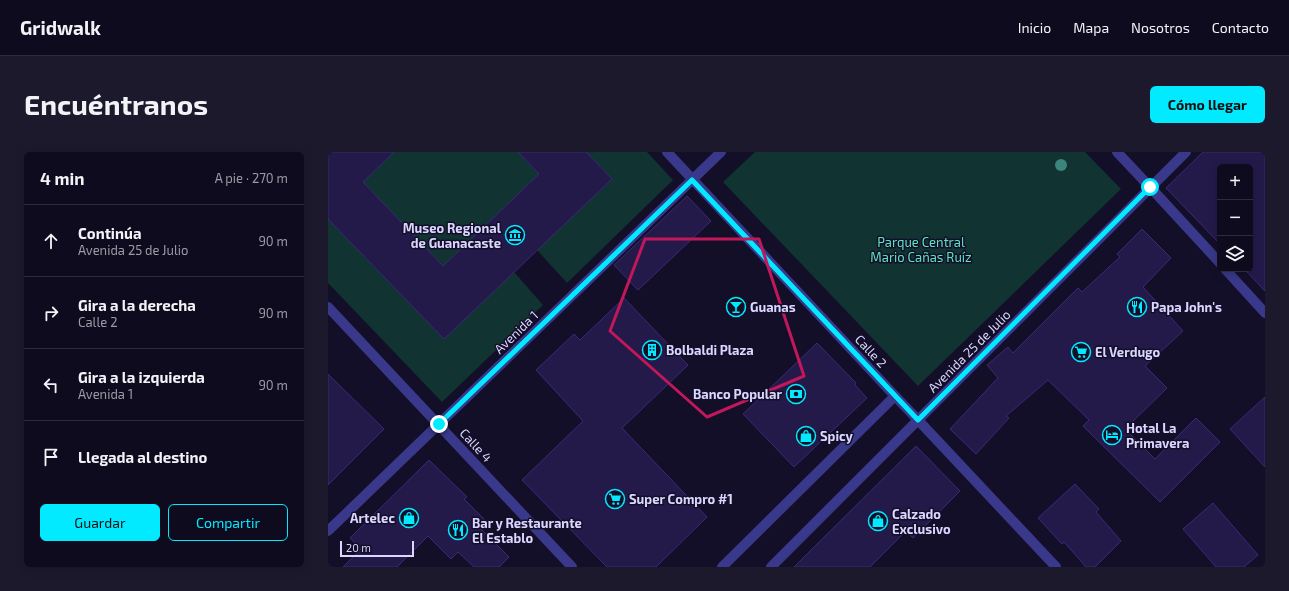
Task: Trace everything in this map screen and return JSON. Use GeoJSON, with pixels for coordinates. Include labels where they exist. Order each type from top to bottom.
{"type":"FeatureCollection","features":[{"type":"Feature","properties":{"kind":"street","name":"Calle 2"},"geometry":{"type":"LineString","coordinates":[[667,152],[1056,567]]}},
{"type":"Feature","properties":{"kind":"street","name":"Avenida 1"},"geometry":{"type":"LineString","coordinates":[[328,531],[721,152]]}},
{"type":"Feature","properties":{"kind":"street"},"geometry":{"type":"LineString","coordinates":[[1118,152],[1217,260]]}},
{"type":"Feature","properties":{"kind":"street","name":"Avenida 25 de Julio"},"geometry":{"type":"LineString","coordinates":[[771,567],[1186,152]]}},
{"type":"Feature","properties":{"kind":"street"},"geometry":{"type":"LineString","coordinates":[[1228,272],[1265,313]]}},
{"type":"Feature","properties":{"kind":"street","name":"Calle 4"},"geometry":{"type":"LineString","coordinates":[[328,306],[572,567]]}},
{"type":"Feature","properties":{"kind":"street"},"geometry":{"type":"LineString","coordinates":[[722,567],[895,396]]}},
{"type":"Feature","properties":{"kind":"highlighted area"},"geometry":{"type":"Polygon","coordinates":[[[645,239],[759,239],[804,376],[707,417],[610,331],[645,239]]]}},
{"type":"Feature","properties":{"kind":"green space"},"geometry":{"type":"Polygon","coordinates":[[[394,152],[518,152],[539,174],[443,266],[363,182],[394,152]]]}},
{"type":"Feature","properties":{"kind":"green space"},"geometry":{"type":"Polygon","coordinates":[[[586,152],[647,152],[673,180],[567,283],[537,250],[612,179],[586,152]]]}},
{"type":"Feature","properties":{"kind":"green space","name":"Parque Central Mario Cañas Ruíz"},"geometry":{"type":"Polygon","coordinates":[[[755,152],[1085,152],[1121,189],[918,386],[723,182],[755,152]]]}},
{"type":"Feature","properties":{"kind":"green space"},"geometry":{"type":"Polygon","coordinates":[[[328,219],[444,339],[514,272],[543,305],[442,402],[328,283],[328,219]]]}},
{"type":"Feature","properties":{"kind":"building","name":"Museo Regional de Guanacaste"},"geometry":{"type":"Polygon","coordinates":[[[328,152],[394,152],[363,182],[443,266],[539,174],[518,152],[586,152],[612,179],[444,339],[328,219],[328,152]]]}},
{"type":"Feature","properties":{"kind":"building"},"geometry":{"type":"Polygon","coordinates":[[[1203,152],[1265,152],[1265,291],[1247,272],[1253,272],[1253,164],[1217,164],[1217,241],[1166,188],[1203,152]]]}},
{"type":"Feature","properties":{"kind":"building"},"geometry":{"type":"Polygon","coordinates":[[[687,196],[711,221],[638,290],[614,265],[687,196]]]}},
{"type":"Feature","properties":{"kind":"building"},"geometry":{"type":"Polygon","coordinates":[[[1142,229],[1171,258],[1143,287],[1183,331],[1145,366],[1167,388],[1125,429],[1155,459],[1196,418],[1220,442],[1160,502],[1083,426],[1089,420],[1048,380],[1006,416],[1009,418],[976,454],[950,429],[998,378],[987,365],[1008,347],[1013,353],[1078,288],[1082,292],[1120,257],[1117,254],[1142,229]]]}},
{"type":"Feature","properties":{"kind":"building"},"geometry":{"type":"Polygon","coordinates":[[[624,298],[688,365],[622,428],[707,517],[656,567],[607,567],[522,480],[583,421],[536,370],[574,334],[580,340],[624,298]]]}},
{"type":"Feature","properties":{"kind":"building","name":"Banco Popular"},"geometry":{"type":"Polygon","coordinates":[[[817,343],[856,383],[855,385],[867,398],[794,467],[743,414],[817,343]]]}},
{"type":"Feature","properties":{"kind":"building"},"geometry":{"type":"Polygon","coordinates":[[[328,374],[384,429],[328,485],[328,374]]]}},
{"type":"Feature","properties":{"kind":"building"},"geometry":{"type":"Polygon","coordinates":[[[1265,397],[1265,467],[1230,429],[1265,397]]]}},
{"type":"Feature","properties":{"kind":"building"},"geometry":{"type":"Polygon","coordinates":[[[916,446],[960,491],[913,538],[906,531],[870,567],[794,567],[916,446]]]}},
{"type":"Feature","properties":{"kind":"building","name":"Artelec"},"geometry":{"type":"Polygon","coordinates":[[[429,460],[467,497],[464,499],[488,523],[481,529],[509,557],[499,567],[474,567],[458,552],[451,559],[428,536],[397,567],[343,567],[361,549],[350,538],[429,460]]]}},
{"type":"Feature","properties":{"kind":"building"},"geometry":{"type":"Polygon","coordinates":[[[1075,484],[1099,509],[1096,512],[1121,541],[1095,567],[1086,567],[1064,542],[1062,544],[1038,518],[1075,484]]]}},
{"type":"Feature","properties":{"kind":"building"},"geometry":{"type":"Polygon","coordinates":[[[1213,503],[1258,555],[1244,567],[1216,567],[1183,529],[1213,503]]]}},
{"type":"Feature","properties":{"kind":"place","name":"Museo Regional de Guanacaste"},"geometry":{"type":"Point","coordinates":[515,235]}},
{"type":"Feature","properties":{"kind":"place","name":"Guanas"},"geometry":{"type":"Point","coordinates":[736,307]}},
{"type":"Feature","properties":{"kind":"place","name":"Papa John's"},"geometry":{"type":"Point","coordinates":[1137,307]}},
{"type":"Feature","properties":{"kind":"place","name":"Bolbaldi Plaza"},"geometry":{"type":"Point","coordinates":[652,350]}},
{"type":"Feature","properties":{"kind":"place","name":"El Verdugo"},"geometry":{"type":"Point","coordinates":[1081,352]}},
{"type":"Feature","properties":{"kind":"place","name":"Banco Popular"},"geometry":{"type":"Point","coordinates":[796,394]}},
{"type":"Feature","properties":{"kind":"place","name":"Hotal La Primavera"},"geometry":{"type":"Point","coordinates":[1112,435]}},
{"type":"Feature","properties":{"kind":"place","name":"Spicy"},"geometry":{"type":"Point","coordinates":[806,436]}},
{"type":"Feature","properties":{"kind":"place","name":"Super Compro #1"},"geometry":{"type":"Point","coordinates":[615,499]}},
{"type":"Feature","properties":{"kind":"place","name":"Artelec"},"geometry":{"type":"Point","coordinates":[409,518]}},
{"type":"Feature","properties":{"kind":"place","name":"Calzado Exclusivo"},"geometry":{"type":"Point","coordinates":[878,521]}},
{"type":"Feature","properties":{"kind":"place","name":"Bar y Restaurante El Establo"},"geometry":{"type":"Point","coordinates":[458,530]}},
{"type":"Feature","properties":{"kind":"route"},"geometry":{"type":"LineString","coordinates":[[439,424],[692,180],[918,420],[1150,187]]}}]}
